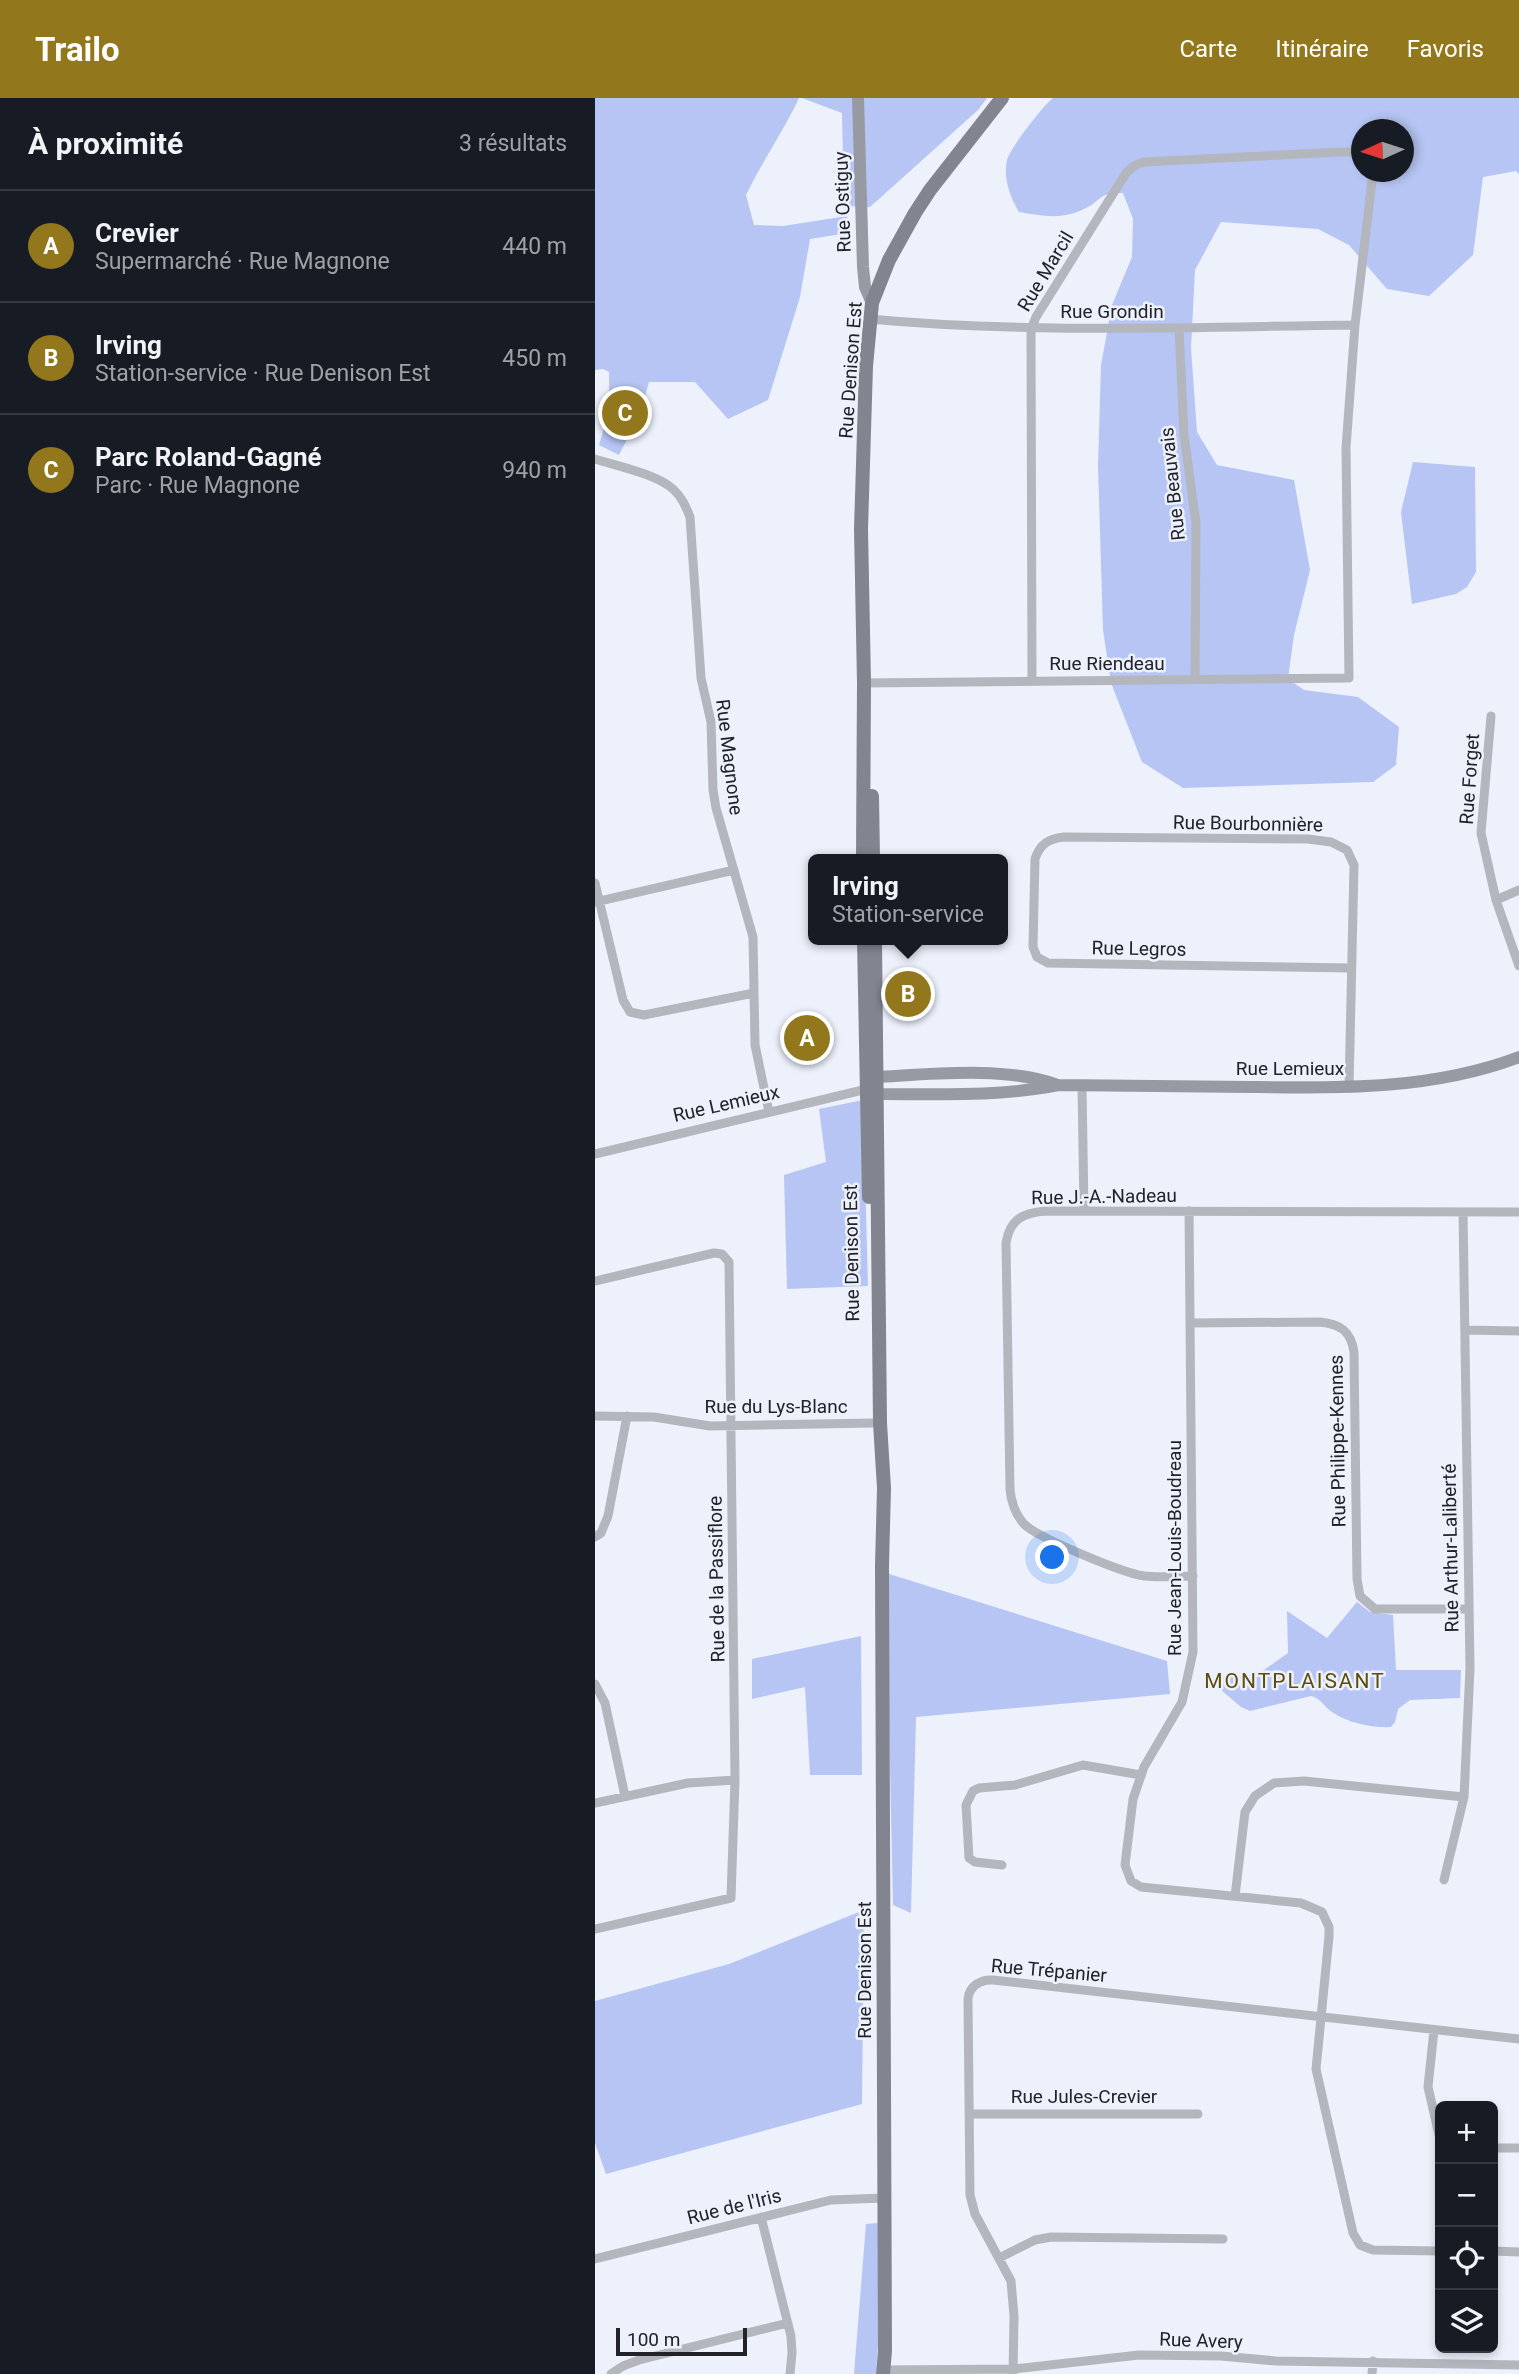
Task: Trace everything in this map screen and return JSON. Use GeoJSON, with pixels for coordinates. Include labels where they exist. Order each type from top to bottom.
{"type":"FeatureCollection","features":[{"type":"Feature","properties":{"kind":"main road","name":"Rue Denison Est"},"geometry":{"type":"LineString","coordinates":[[863,854],[861,529],[864,412],[871,303],[889,260],[915,213],[1002,98]]}},
{"type":"Feature","properties":{"kind":"main road","name":"Rue Denison Est"},"geometry":{"type":"LineString","coordinates":[[864,683],[871,763],[873,854]]}},
{"type":"Feature","properties":{"kind":"main road","name":"Rue Denison Est"},"geometry":{"type":"LineString","coordinates":[[864,945],[872,1092],[884,1488],[883,2372]]}},
{"type":"Feature","properties":{"kind":"main road","name":"Rue Denison Est"},"geometry":{"type":"LineString","coordinates":[[874,945],[877,1077],[872,1092],[873,1423],[882,1566]]}},
{"type":"Feature","properties":{"kind":"street","name":"Rue Ostiguy"},"geometry":{"type":"LineString","coordinates":[[858,98],[863,267],[865,287],[871,303]]}},
{"type":"Feature","properties":{"kind":"street","name":"Rue Marcil"},"geometry":{"type":"LineString","coordinates":[[1032,680],[1031,329],[1036,317],[1119,184],[1134,166],[1144,162],[1351,152]]}},
{"type":"Feature","properties":{"kind":"street"},"geometry":{"type":"LineString","coordinates":[[1355,325],[1372,182]]}},
{"type":"Feature","properties":{"kind":"street","name":"Rue Grondin"},"geometry":{"type":"LineString","coordinates":[[869,319],[943,326],[1031,329],[1355,325]]}},
{"type":"Feature","properties":{"kind":"street","name":"Rue Riendeau"},"geometry":{"type":"LineString","coordinates":[[864,683],[1349,678],[1346,448],[1355,325]]}},
{"type":"Feature","properties":{"kind":"street","name":"Rue Beauvais"},"geometry":{"type":"LineString","coordinates":[[1179,328],[1184,435],[1196,523],[1195,680]]}},
{"type":"Feature","properties":{"kind":"street","name":"Rue Magnone"},"geometry":{"type":"LineString","coordinates":[[595,459],[649,476],[672,487],[691,517],[701,678],[711,722],[713,790],[753,937],[756,1052],[769,1112]]}},
{"type":"Feature","properties":{"kind":"street","name":"Rue Forget"},"geometry":{"type":"LineString","coordinates":[[1491,716],[1481,824],[1496,900],[1519,966]]}},
{"type":"Feature","properties":{"kind":"street","name":"Rue Bourbonnière"},"geometry":{"type":"LineString","coordinates":[[1038,851],[1048,840],[1064,837],[1308,839],[1331,842],[1347,850],[1354,865],[1349,1088]]}},
{"type":"Feature","properties":{"kind":"street","name":"Rue Legros"},"geometry":{"type":"LineString","coordinates":[[1038,851],[1035,859],[1033,947],[1037,957],[1048,963],[1350,968]]}},
{"type":"Feature","properties":{"kind":"street"},"geometry":{"type":"LineString","coordinates":[[597,901],[734,870]]}},
{"type":"Feature","properties":{"kind":"street"},"geometry":{"type":"LineString","coordinates":[[595,883],[597,901],[623,1000],[630,1012],[644,1015],[754,993]]}},
{"type":"Feature","properties":{"kind":"street"},"geometry":{"type":"LineString","coordinates":[[1496,900],[1519,890]]}},
{"type":"Feature","properties":{"kind":"street","name":"Rue Lemieux"},"geometry":{"type":"LineString","coordinates":[[595,1154],[769,1112],[872,1092],[986,1093],[1029,1091],[1058,1085],[1349,1088],[1436,1080],[1466,1074],[1519,1057]]}},
{"type":"Feature","properties":{"kind":"street","name":"Rue Lemieux"},"geometry":{"type":"LineString","coordinates":[[877,1077],[956,1073],[1038,1077],[1058,1085]]}},
{"type":"Feature","properties":{"kind":"street"},"geometry":{"type":"LineString","coordinates":[[1082,1085],[1084,1211]]}},
{"type":"Feature","properties":{"kind":"street","name":"Rue J.-A.-Nadeau"},"geometry":{"type":"LineString","coordinates":[[1193,1576],[1147,1576],[1116,1567],[1042,1537],[1025,1524],[1013,1504],[1010,1489],[1007,1234],[1014,1222],[1026,1213],[1084,1211],[1519,1212]]}},
{"type":"Feature","properties":{"kind":"street","name":"Rue Jean-Louis-Boudreau"},"geometry":{"type":"LineString","coordinates":[[1189,1212],[1193,1652],[1186,1690],[1178,1712],[1141,1775],[1133,1799],[1127,1871],[1131,1881],[1141,1886],[1301,1903],[1322,1912],[1329,1927],[1329,1936],[1316,2056],[1317,2076],[1356,2239],[1360,2245],[1373,2250],[1435,2251]]}},
{"type":"Feature","properties":{"kind":"street","name":"Rue Arthur-Laliberté"},"geometry":{"type":"LineString","coordinates":[[1444,1880],[1464,1797],[1469,1713],[1463,1212]]}},
{"type":"Feature","properties":{"kind":"street","name":"Rue de la Passiflore"},"geometry":{"type":"LineString","coordinates":[[595,1281],[708,1254],[727,1257],[730,1270],[735,1780],[731,1898],[595,1929]]}},
{"type":"Feature","properties":{"kind":"street","name":"Rue Philippe-Kennes"},"geometry":{"type":"LineString","coordinates":[[1190,1323],[1320,1322],[1339,1325],[1345,1329],[1353,1342],[1354,1352],[1357,1579],[1360,1596],[1375,1609],[1469,1609]]}},
{"type":"Feature","properties":{"kind":"street"},"geometry":{"type":"LineString","coordinates":[[1465,1330],[1519,1331]]}},
{"type":"Feature","properties":{"kind":"street","name":"Rue du Lys-Blanc"},"geometry":{"type":"LineString","coordinates":[[595,1416],[655,1416],[710,1426],[873,1423]]}},
{"type":"Feature","properties":{"kind":"street"},"geometry":{"type":"LineString","coordinates":[[595,1536],[601,1533],[608,1516],[627,1416]]}},
{"type":"Feature","properties":{"kind":"street"},"geometry":{"type":"LineString","coordinates":[[595,1684],[605,1703],[625,1796]]}},
{"type":"Feature","properties":{"kind":"street"},"geometry":{"type":"LineString","coordinates":[[1002,1865],[975,1862],[969,1858],[966,1810],[973,1791],[985,1786],[1014,1785],[1083,1765],[1141,1775]]}},
{"type":"Feature","properties":{"kind":"street"},"geometry":{"type":"LineString","coordinates":[[595,1804],[688,1783],[735,1780]]}},
{"type":"Feature","properties":{"kind":"street"},"geometry":{"type":"LineString","coordinates":[[1235,1896],[1245,1812],[1255,1796],[1274,1783],[1304,1781],[1464,1797]]}},
{"type":"Feature","properties":{"kind":"street","name":"Rue Trépanier"},"geometry":{"type":"LineString","coordinates":[[1013,2371],[1011,2281],[972,2204],[969,1993],[982,1981],[993,1980],[1519,2039]]}},
{"type":"Feature","properties":{"kind":"street"},"geometry":{"type":"LineString","coordinates":[[1434,2030],[1428,2087],[1435,2117]]}},
{"type":"Feature","properties":{"kind":"street","name":"Rue Jules-Crevier"},"geometry":{"type":"LineString","coordinates":[[969,2114],[1198,2114]]}},
{"type":"Feature","properties":{"kind":"street"},"geometry":{"type":"LineString","coordinates":[[1498,2148],[1519,2148]]}},
{"type":"Feature","properties":{"kind":"street","name":"Rue de l'Iris"},"geometry":{"type":"LineString","coordinates":[[595,2259],[831,2200],[884,2199]]}},
{"type":"Feature","properties":{"kind":"street"},"geometry":{"type":"LineString","coordinates":[[761,2217],[788,2323],[792,2353],[790,2374]]}},
{"type":"Feature","properties":{"kind":"street"},"geometry":{"type":"LineString","coordinates":[[999,2258],[1043,2238],[1223,2239]]}},
{"type":"Feature","properties":{"kind":"street"},"geometry":{"type":"LineString","coordinates":[[1498,2251],[1519,2252]]}},
{"type":"Feature","properties":{"kind":"street"},"geometry":{"type":"LineString","coordinates":[[611,2374],[622,2366],[639,2360],[788,2323]]}},
{"type":"Feature","properties":{"kind":"street","name":"Rue Avery"},"geometry":{"type":"LineString","coordinates":[[883,2372],[1013,2371],[1139,2355],[1221,2356],[1276,2361],[1519,2365]]}},
{"type":"Feature","properties":{"kind":"street"},"geometry":{"type":"LineString","coordinates":[[1372,2374],[1373,2361]]}},
{"type":"Feature","properties":{"kind":"shaded area"},"geometry":{"type":"Polygon","coordinates":[[[595,98],[799,98],[746,195],[754,225],[783,226],[847,216],[848,233],[810,239],[800,297],[768,400],[728,419],[695,382],[649,382],[640,414],[619,455],[599,445],[609,411],[609,372],[603,369],[595,370],[595,98]]]}},
{"type":"Feature","properties":{"kind":"shaded area"},"geometry":{"type":"Polygon","coordinates":[[[802,98],[987,98],[978,110],[870,207],[844,206],[842,113],[802,98]]]}},
{"type":"Feature","properties":{"kind":"shaded area"},"geometry":{"type":"Polygon","coordinates":[[[1053,98],[1519,98],[1519,174],[1516,171],[1483,177],[1473,255],[1429,296],[1387,289],[1349,245],[1318,229],[1221,222],[1195,270],[1191,348],[1197,432],[1217,465],[1294,480],[1310,570],[1294,635],[1288,679],[1304,690],[1358,697],[1399,727],[1396,765],[1373,782],[1183,788],[1142,762],[1111,683],[1103,630],[1098,466],[1101,365],[1112,305],[1132,257],[1133,219],[1123,193],[1105,195],[1090,206],[1068,215],[1044,216],[1019,212],[1008,187],[1007,160],[1035,118],[1053,98]]]}},
{"type":"Feature","properties":{"kind":"shaded area"},"geometry":{"type":"Polygon","coordinates":[[[1413,462],[1475,467],[1476,572],[1467,587],[1456,594],[1412,604],[1401,512],[1413,462]]]}},
{"type":"Feature","properties":{"kind":"shaded area"},"geometry":{"type":"Polygon","coordinates":[[[863,1100],[868,1286],[787,1289],[784,1175],[826,1162],[819,1109],[863,1100]]]}},
{"type":"Feature","properties":{"kind":"shaded area"},"geometry":{"type":"Polygon","coordinates":[[[884,1488],[886,1573],[1167,1661],[1170,1694],[916,1717],[911,1913],[893,1905],[884,1488]]]}},
{"type":"Feature","properties":{"kind":"shaded area"},"geometry":{"type":"Polygon","coordinates":[[[1357,1602],[1370,1612],[1393,1615],[1396,1670],[1461,1670],[1460,1698],[1410,1700],[1398,1709],[1391,1727],[1384,1727],[1368,1726],[1345,1719],[1311,1696],[1250,1711],[1220,1689],[1218,1677],[1257,1675],[1288,1653],[1287,1611],[1327,1638],[1357,1602]]]}},
{"type":"Feature","properties":{"kind":"shaded area"},"geometry":{"type":"Polygon","coordinates":[[[861,1636],[862,1775],[810,1775],[805,1687],[752,1699],[752,1659],[861,1636]]]}},
{"type":"Feature","properties":{"kind":"shaded area"},"geometry":{"type":"Polygon","coordinates":[[[864,1910],[862,2104],[606,2174],[595,2143],[595,2001],[729,1964],[864,1910]]]}},
{"type":"Feature","properties":{"kind":"shaded area"},"geometry":{"type":"Polygon","coordinates":[[[878,2223],[880,2316],[876,2374],[854,2374],[866,2224],[878,2223]]]}},
{"type":"Feature","properties":{"kind":"place","name":"Parc Roland-Gagné"},"geometry":{"type":"Point","coordinates":[625,413]}},
{"type":"Feature","properties":{"kind":"place","name":"Irving"},"geometry":{"type":"Point","coordinates":[908,994]}},
{"type":"Feature","properties":{"kind":"place","name":"Crevier"},"geometry":{"type":"Point","coordinates":[807,1038]}},
{"type":"Feature","properties":{"kind":"district","name":"MONTPLAISANT"},"geometry":{"type":"Point","coordinates":[1295,1681]}}]}
